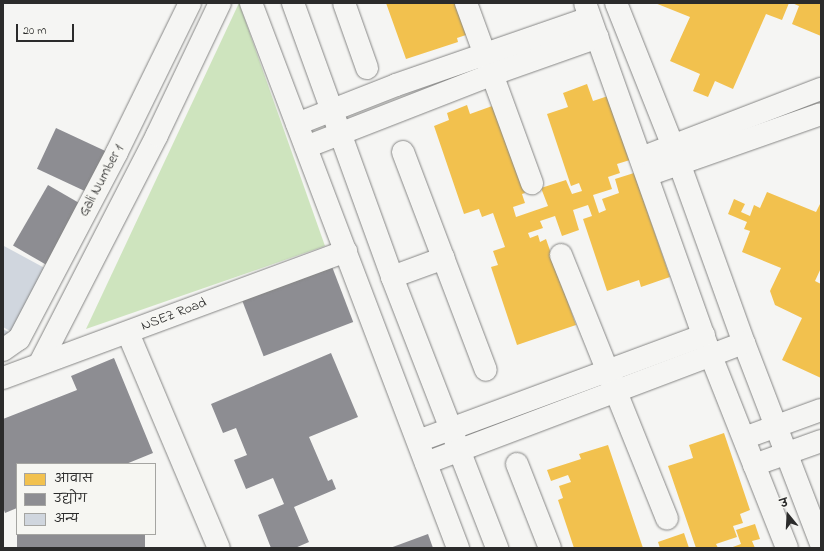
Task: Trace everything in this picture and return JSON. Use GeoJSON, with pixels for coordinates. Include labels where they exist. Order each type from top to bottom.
{"type":"FeatureCollection","features":[{"type":"Feature","properties":{"kind":"street","name":"Gali Number 1"},"geometry":{"type":"LineString","coordinates":[[3,350],[19,339],[117,152],[190,3]]}},
{"type":"Feature","properties":{"kind":"street"},"geometry":{"type":"LineString","coordinates":[[40,363],[157,135],[220,3]]}},
{"type":"Feature","properties":{"kind":"street"},"geometry":{"type":"LineString","coordinates":[[251,3],[458,548]]}},
{"type":"Feature","properties":{"kind":"street"},"geometry":{"type":"LineString","coordinates":[[293,3],[330,110],[340,132],[392,277],[497,548]]}},
{"type":"Feature","properties":{"kind":"street"},"geometry":{"type":"LineString","coordinates":[[344,3],[367,68]]}},
{"type":"Feature","properties":{"kind":"street"},"geometry":{"type":"LineString","coordinates":[[466,3],[486,54],[532,183]]}},
{"type":"Feature","properties":{"kind":"street"},"geometry":{"type":"LineString","coordinates":[[616,3],[676,155],[744,343],[821,544]]}},
{"type":"Feature","properties":{"kind":"street"},"geometry":{"type":"LineString","coordinates":[[297,124],[330,110],[486,54],[591,19]]}},
{"type":"Feature","properties":{"kind":"street"},"geometry":{"type":"LineString","coordinates":[[306,147],[340,132],[493,74],[591,19]]}},
{"type":"Feature","properties":{"kind":"street"},"geometry":{"type":"LineString","coordinates":[[591,19],[711,356],[787,548]]}},
{"type":"Feature","properties":{"kind":"street"},"geometry":{"type":"LineString","coordinates":[[608,64],[637,56]]}},
{"type":"Feature","properties":{"kind":"street"},"geometry":{"type":"LineString","coordinates":[[676,155],[795,99],[821,90]]}},
{"type":"Feature","properties":{"kind":"street"},"geometry":{"type":"LineString","coordinates":[[644,166],[676,155],[812,117],[795,99]]}},
{"type":"Feature","properties":{"kind":"street"},"geometry":{"type":"LineString","coordinates":[[403,152],[486,370]]}},
{"type":"Feature","properties":{"kind":"street","name":"NSEZ Road"},"geometry":{"type":"LineString","coordinates":[[3,378],[40,363],[128,333],[346,251]]}},
{"type":"Feature","properties":{"kind":"street"},"geometry":{"type":"LineString","coordinates":[[561,255],[667,519]]}},
{"type":"Feature","properties":{"kind":"street"},"geometry":{"type":"LineString","coordinates":[[392,277],[444,258]]}},
{"type":"Feature","properties":{"kind":"street"},"geometry":{"type":"LineString","coordinates":[[685,281],[717,270]]}},
{"type":"Feature","properties":{"kind":"street"},"geometry":{"type":"LineString","coordinates":[[128,333],[220,548]]}},
{"type":"Feature","properties":{"kind":"street"},"geometry":{"type":"LineString","coordinates":[[418,441],[704,335]]}},
{"type":"Feature","properties":{"kind":"street"},"geometry":{"type":"LineString","coordinates":[[426,463],[460,452],[616,394],[744,343]]}},
{"type":"Feature","properties":{"kind":"street"},"geometry":{"type":"LineString","coordinates":[[744,438],[821,410]]}},
{"type":"Feature","properties":{"kind":"street"},"geometry":{"type":"LineString","coordinates":[[754,465],[821,441]]}},
{"type":"Feature","properties":{"kind":"street"},"geometry":{"type":"LineString","coordinates":[[517,464],[550,548]]}},
{"type":"Feature","properties":{"kind":"green space"},"geometry":{"type":"Polygon","coordinates":[[[239,3],[325,246],[86,329],[239,3]]]}},
{"type":"Feature","properties":{"kind":"building: आवास"},"geometry":{"type":"Polygon","coordinates":[[[386,3],[459,3],[469,34],[457,38],[458,42],[406,59],[386,3]]]}},
{"type":"Feature","properties":{"kind":"building: आवास"},"geometry":{"type":"Polygon","coordinates":[[[655,3],[789,3],[782,20],[766,14],[733,89],[715,81],[708,97],[693,91],[700,74],[670,61],[690,17],[655,3]]]}},
{"type":"Feature","properties":{"kind":"building: आवास"},"geometry":{"type":"Polygon","coordinates":[[[792,3],[821,3],[821,36],[792,24],[799,6],[792,3]]]}},
{"type":"Feature","properties":{"kind":"building: आवास"},"geometry":{"type":"Polygon","coordinates":[[[587,84],[593,101],[608,96],[630,160],[617,164],[620,173],[608,177],[612,189],[593,195],[599,213],[606,210],[602,199],[619,193],[615,179],[634,173],[670,277],[641,287],[639,280],[607,291],[583,219],[592,216],[588,205],[573,210],[579,230],[562,236],[555,216],[540,221],[543,228],[528,233],[530,238],[538,235],[540,242],[546,239],[576,325],[517,345],[491,267],[498,265],[493,251],[505,247],[493,213],[482,217],[479,209],[464,214],[434,126],[449,120],[447,113],[467,105],[470,114],[495,105],[525,193],[522,194],[525,203],[513,207],[516,217],[548,206],[541,188],[566,180],[572,194],[582,191],[579,183],[571,186],[547,114],[568,107],[563,93],[587,84]]]}},
{"type":"Feature","properties":{"kind":"building: आवास"},"geometry":{"type":"Polygon","coordinates":[[[767,192],[816,212],[821,202],[821,268],[815,281],[821,284],[821,378],[782,360],[802,318],[775,305],[770,291],[781,268],[742,252],[750,231],[744,229],[747,222],[728,214],[734,199],[745,204],[741,212],[750,216],[754,205],[760,208],[767,192]]]}},
{"type":"Feature","properties":{"kind":"building: आवास"},"geometry":{"type":"Polygon","coordinates":[[[724,433],[750,510],[740,514],[743,523],[733,526],[737,537],[716,544],[718,548],[696,548],[668,466],[693,458],[689,445],[724,433]]]}},
{"type":"Feature","properties":{"kind":"building: आवास"},"geometry":{"type":"Polygon","coordinates":[[[608,445],[643,548],[574,548],[558,500],[563,498],[559,486],[571,482],[568,475],[551,481],[547,470],[581,459],[579,454],[608,445]]]}},
{"type":"Feature","properties":{"kind":"building: आवास"},"geometry":{"type":"Polygon","coordinates":[[[755,524],[760,539],[752,541],[755,548],[730,548],[741,544],[736,530],[755,524]]]}},
{"type":"Feature","properties":{"kind":"building: आवास"},"geometry":{"type":"Polygon","coordinates":[[[684,533],[689,548],[660,548],[658,542],[684,533]]]}},
{"type":"Feature","properties":{"kind":"building: उद्योग"},"geometry":{"type":"Polygon","coordinates":[[[56,128],[123,159],[104,200],[37,169],[56,128]]]}},
{"type":"Feature","properties":{"kind":"building: उद्योग"},"geometry":{"type":"Polygon","coordinates":[[[48,185],[92,210],[57,271],[13,246],[48,185]]]}},
{"type":"Feature","properties":{"kind":"building: उद्योग"},"geometry":{"type":"Polygon","coordinates":[[[331,264],[353,322],[264,356],[241,298],[331,264]]]}},
{"type":"Feature","properties":{"kind":"building: उद्योग"},"geometry":{"type":"Polygon","coordinates":[[[331,353],[358,417],[309,437],[328,481],[332,479],[336,489],[294,507],[309,542],[295,548],[271,548],[258,515],[284,504],[273,478],[246,489],[234,460],[247,455],[236,428],[223,433],[211,404],[331,353]]]}},
{"type":"Feature","properties":{"kind":"building: उद्योग"},"geometry":{"type":"Polygon","coordinates":[[[114,358],[153,453],[128,463],[16,463],[16,508],[5,513],[3,507],[3,419],[77,390],[71,376],[114,358]]]}},
{"type":"Feature","properties":{"kind":"building: उद्योग"},"geometry":{"type":"Polygon","coordinates":[[[428,534],[433,548],[390,548],[428,534]]]}},
{"type":"Feature","properties":{"kind":"building: उद्योग"},"geometry":{"type":"Polygon","coordinates":[[[17,535],[145,535],[145,548],[17,548],[17,535]]]}},
{"type":"Feature","properties":{"kind":"building: अन्य"},"geometry":{"type":"Polygon","coordinates":[[[4,246],[52,272],[17,335],[3,327],[4,246]]]}},
{"type":"Feature","properties":{"kind":"building: अन्य"},"geometry":{"type":"Polygon","coordinates":[[[3,329],[12,334],[3,337],[3,329]]]}}]}
